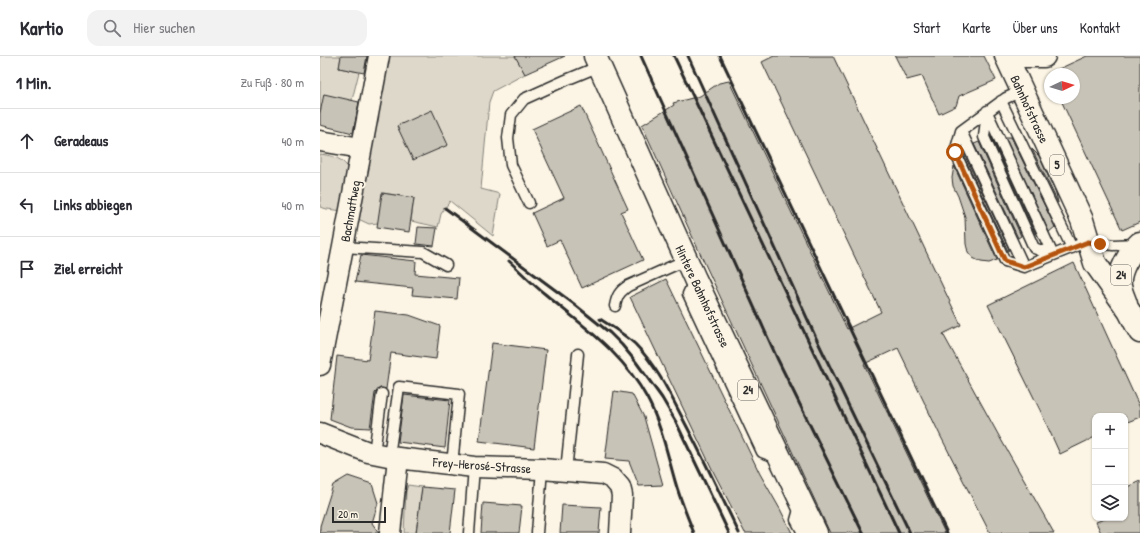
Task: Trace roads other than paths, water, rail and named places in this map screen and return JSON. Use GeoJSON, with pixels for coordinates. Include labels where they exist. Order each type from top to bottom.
{"type":"FeatureCollection","features":[{"type":"Feature","properties":{"kind":"main road","name":"Bahnhofstrasse"},"geometry":{"type":"LineString","coordinates":[[1006,56],[1082,220],[1080,245],[1129,311],[1140,332]]}},
{"type":"Feature","properties":{"kind":"main road"},"geometry":{"type":"LineString","coordinates":[[1017,56],[1044,56]]}},
{"type":"Feature","properties":{"kind":"main road","name":"Hintere Bahnhofstrasse"},"geometry":{"type":"LineString","coordinates":[[598,61],[690,269],[816,533]]}},
{"type":"Feature","properties":{"kind":"main road","name":"24"},"geometry":{"type":"LineString","coordinates":[[1129,311],[1121,290],[1120,279],[1129,257],[1140,243]]}},
{"type":"Feature","properties":{"kind":"street","name":"Bachmattweg"},"geometry":{"type":"LineString","coordinates":[[320,365],[344,248],[379,56]]}},
{"type":"Feature","properties":{"kind":"street"},"geometry":{"type":"LineString","coordinates":[[320,141],[362,148]]}},
{"type":"Feature","properties":{"kind":"street","name":"Frey-Herosé-Strasse"},"geometry":{"type":"LineString","coordinates":[[320,433],[387,456],[474,467],[542,469],[602,474],[613,479],[620,487],[622,495],[620,533]]}},
{"type":"Feature","properties":{"kind":"street"},"geometry":{"type":"LineString","coordinates":[[387,456],[390,533]]}},
{"type":"Feature","properties":{"kind":"lane"},"geometry":{"type":"LineString","coordinates":[[529,203],[511,165],[508,138],[511,115],[524,100],[566,80],[598,61]]}},
{"type":"Feature","properties":{"kind":"lane"},"geometry":{"type":"LineString","coordinates":[[1022,91],[1001,101],[961,130],[955,152],[1005,261],[1024,267],[1080,245],[1140,243]]}},
{"type":"Feature","properties":{"kind":"lane"},"geometry":{"type":"LineString","coordinates":[[1001,101],[1080,245]]}},
{"type":"Feature","properties":{"kind":"lane"},"geometry":{"type":"LineString","coordinates":[[987,111],[1054,255]]}},
{"type":"Feature","properties":{"kind":"lane"},"geometry":{"type":"LineString","coordinates":[[961,130],[1024,267]]}},
{"type":"Feature","properties":{"kind":"lane"},"geometry":{"type":"LineString","coordinates":[[344,248],[423,252],[446,265]]}},
{"type":"Feature","properties":{"kind":"lane"},"geometry":{"type":"LineString","coordinates":[[615,306],[617,297],[621,291],[628,286],[690,269]]}},
{"type":"Feature","properties":{"kind":"lane"},"geometry":{"type":"LineString","coordinates":[[566,471],[578,354]]}},
{"type":"Feature","properties":{"kind":"lane"},"geometry":{"type":"LineString","coordinates":[[387,456],[399,387],[459,394],[452,465]]}},
{"type":"Feature","properties":{"kind":"lane"},"geometry":{"type":"LineString","coordinates":[[382,394],[387,456]]}},
{"type":"Feature","properties":{"kind":"lane"},"geometry":{"type":"LineString","coordinates":[[469,533],[474,467]]}},
{"type":"Feature","properties":{"kind":"lane"},"geometry":{"type":"LineString","coordinates":[[537,533],[542,469]]}},
{"type":"Feature","properties":{"kind":"lane"},"geometry":{"type":"LineString","coordinates":[[801,502],[796,520],[803,533]]}},
{"type":"Feature","properties":{"kind":"railway"},"geometry":{"type":"LineString","coordinates":[[641,56],[777,358],[863,533]]}},
{"type":"Feature","properties":{"kind":"railway"},"geometry":{"type":"LineString","coordinates":[[674,56],[899,533]]}},
{"type":"Feature","properties":{"kind":"railway"},"geometry":{"type":"LineString","coordinates":[[688,56],[817,340],[910,533]]}},
{"type":"Feature","properties":{"kind":"railway"},"geometry":{"type":"LineString","coordinates":[[720,56],[947,533]]}},
{"type":"Feature","properties":{"kind":"railway"},"geometry":{"type":"LineString","coordinates":[[445,208],[574,304],[610,333],[622,345],[662,398],[676,422],[729,533]]}},
{"type":"Feature","properties":{"kind":"railway"},"geometry":{"type":"LineString","coordinates":[[509,261],[601,341],[626,367],[637,382],[647,398],[656,418],[679,494],[694,533]]}},
{"type":"Feature","properties":{"kind":"railway"},"geometry":{"type":"LineString","coordinates":[[600,319],[635,344],[657,372],[706,464],[739,533]]}}]}
